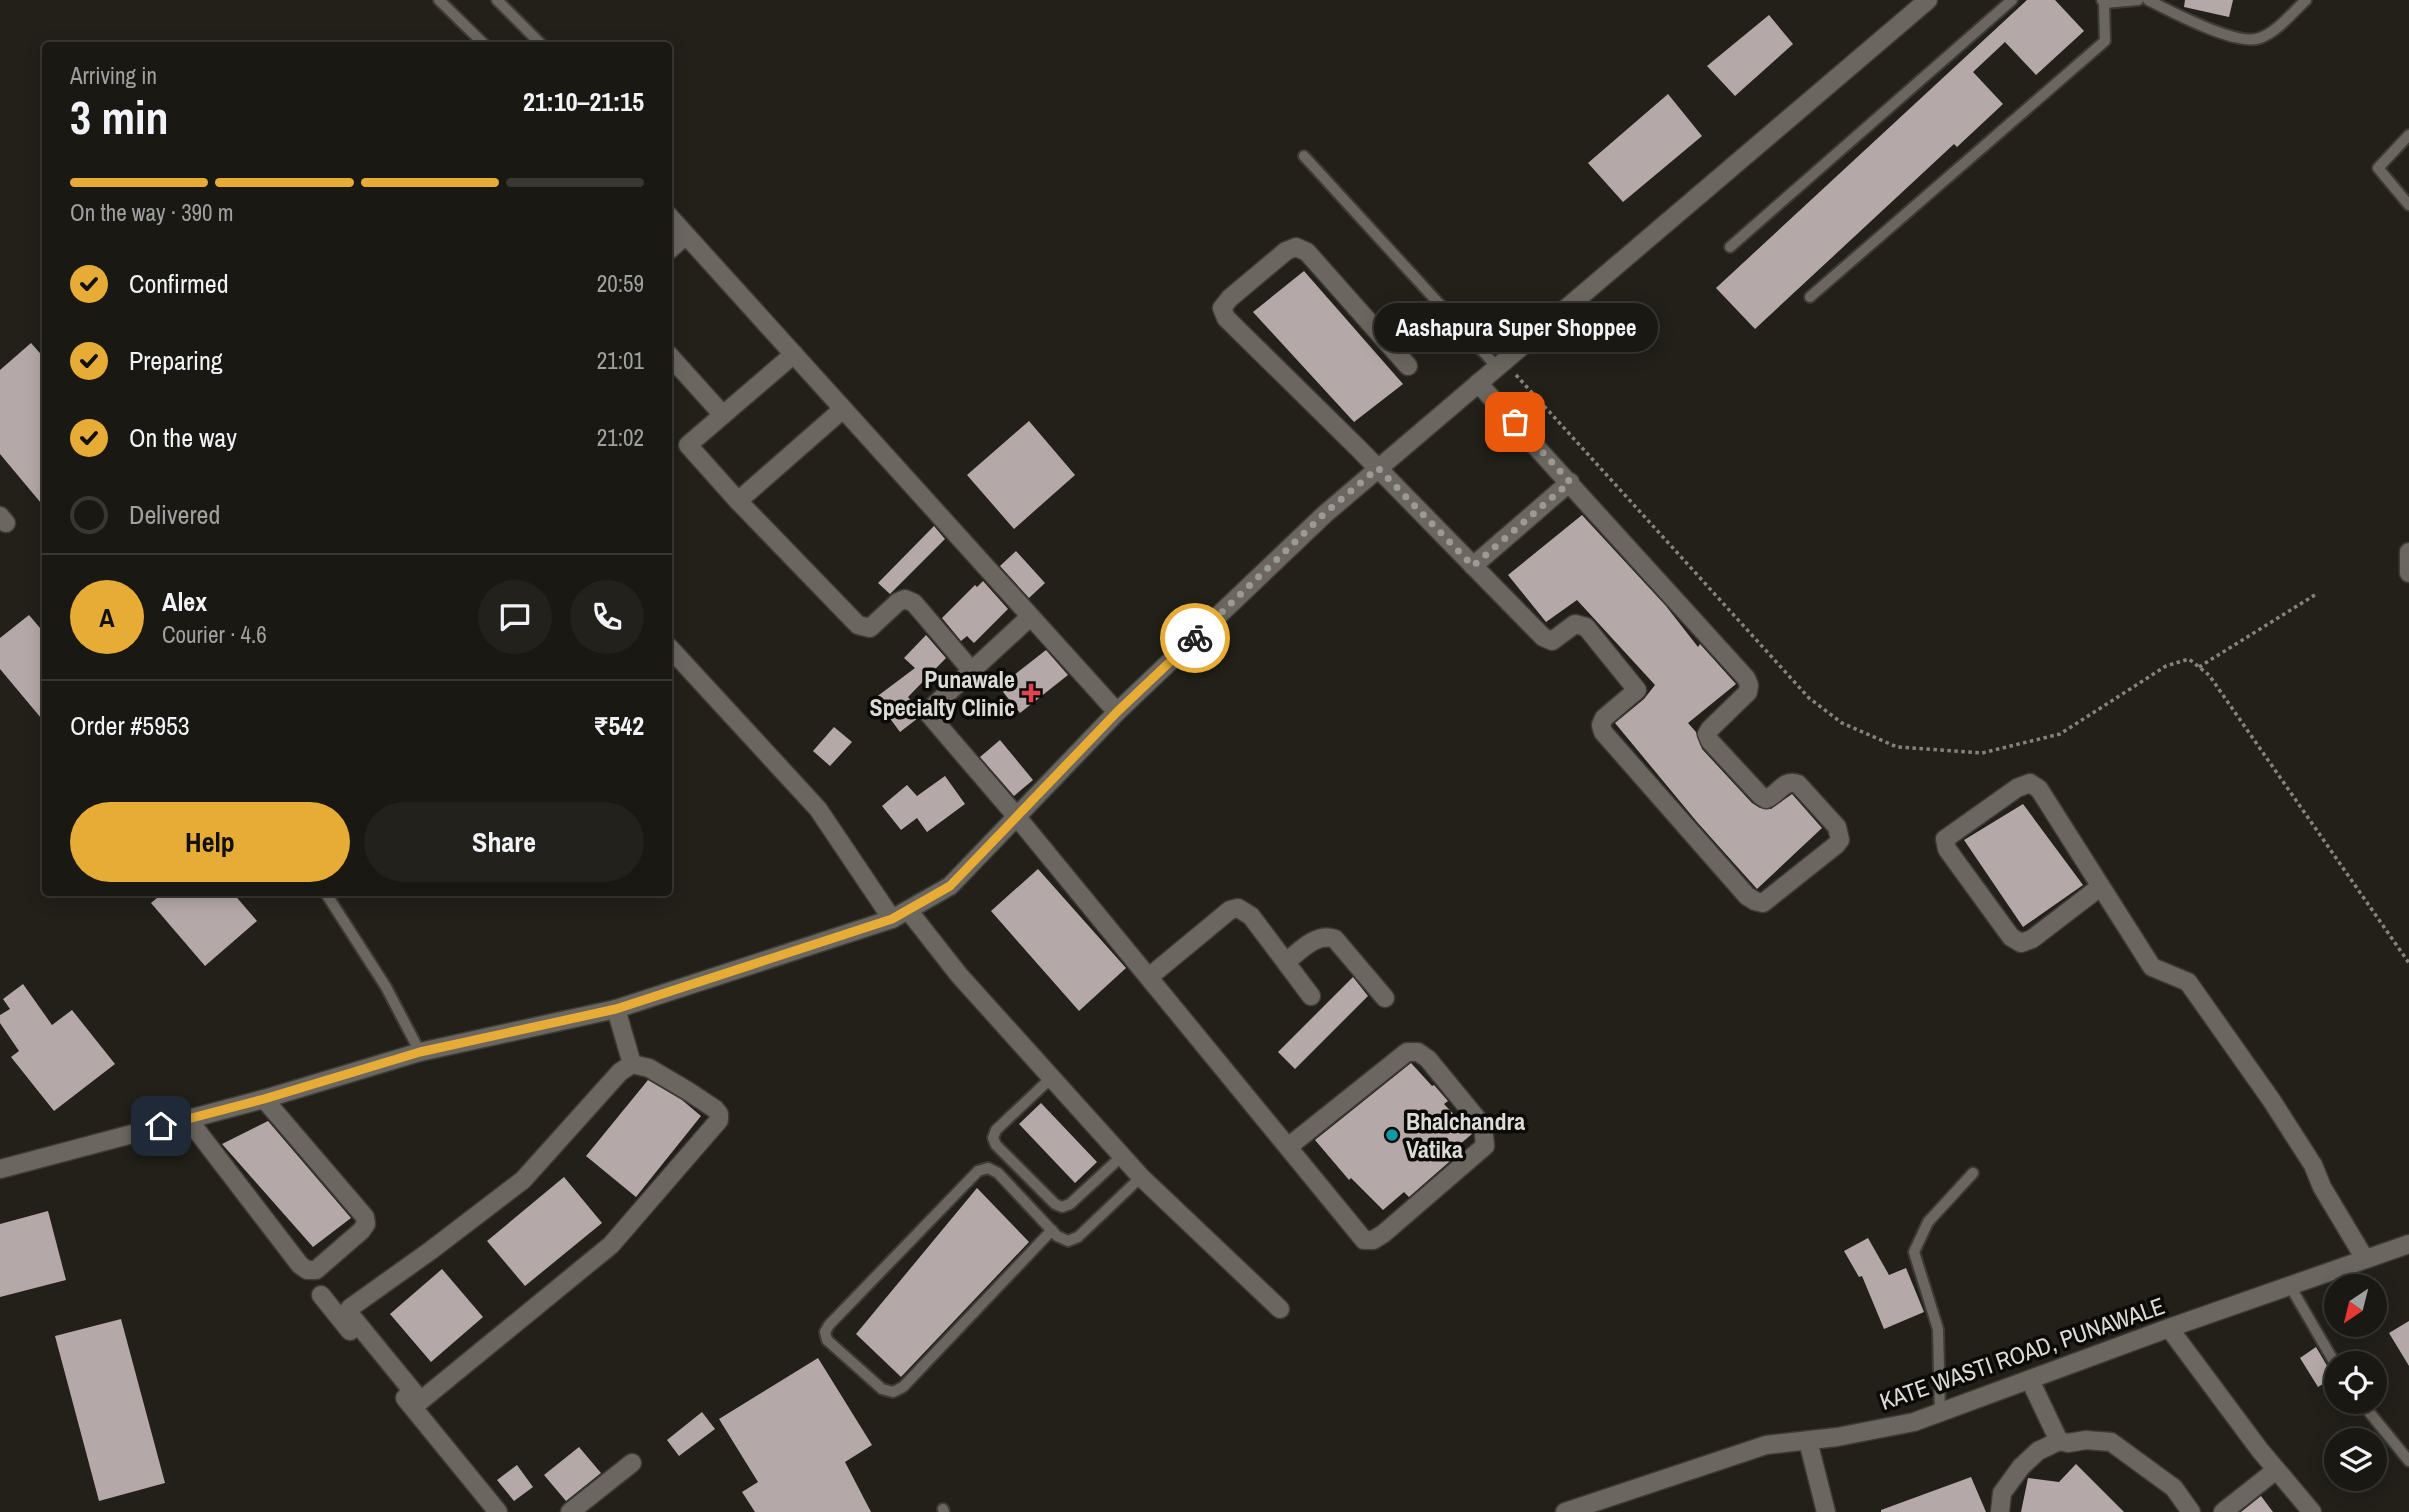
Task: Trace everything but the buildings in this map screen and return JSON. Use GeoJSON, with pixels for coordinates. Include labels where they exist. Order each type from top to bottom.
{"type":"FeatureCollection","features":[{"type":"Feature","properties":{"kind":"street"},"geometry":{"type":"LineString","coordinates":[[0,1169],[264,1099],[420,1052],[616,1009],[892,919],[950,886],[1117,712],[1325,513],[1928,0]]}},
{"type":"Feature","properties":{"kind":"street"},"geometry":{"type":"LineString","coordinates":[[672,219],[1117,712]]}},
{"type":"Feature","properties":{"kind":"street"},"geometry":{"type":"LineString","coordinates":[[672,247],[686,235]]}},
{"type":"Feature","properties":{"kind":"street"},"geometry":{"type":"LineString","coordinates":[[1408,366],[1307,252],[1296,247],[1286,251],[1222,307],[1226,318],[1547,640],[1557,639],[1575,624],[1586,627],[1635,685],[1636,692],[1604,718],[1601,725],[1603,732],[1746,896],[1763,903],[1836,845],[1840,840],[1837,827],[1798,783],[1787,783],[1766,799],[1710,741],[1707,734],[1710,729],[1748,692],[1749,685],[1745,678],[1478,383]]}},
{"type":"Feature","properties":{"kind":"street"},"geometry":{"type":"LineString","coordinates":[[794,354],[688,446],[858,625],[870,628],[898,602],[905,599],[914,603],[972,671]]}},
{"type":"Feature","properties":{"kind":"street"},"geometry":{"type":"LineString","coordinates":[[672,358],[723,415]]}},
{"type":"Feature","properties":{"kind":"street"},"geometry":{"type":"LineString","coordinates":[[738,501],[843,409]]}},
{"type":"Feature","properties":{"kind":"street"},"geometry":{"type":"LineString","coordinates":[[1473,566],[1570,482]]}},
{"type":"Feature","properties":{"kind":"street"},"geometry":{"type":"LineString","coordinates":[[2409,552],[2409,573]]}},
{"type":"Feature","properties":{"kind":"street"},"geometry":{"type":"LineString","coordinates":[[1030,617],[928,712],[1364,1240],[1373,1240],[1485,1146],[1485,1138],[1483,1126],[1428,1059],[1418,1052],[1407,1052],[1288,1147]]}},
{"type":"Feature","properties":{"kind":"street"},"geometry":{"type":"LineString","coordinates":[[672,650],[818,809],[892,919]]}},
{"type":"Feature","properties":{"kind":"street"},"geometry":{"type":"LineString","coordinates":[[2100,887],[2032,939],[2021,943],[2011,936],[1947,849],[1945,839],[2017,788],[2030,783],[2039,789],[2152,967],[2188,982],[2272,1101],[2313,1165],[2322,1187],[2365,1259]]}},
{"type":"Feature","properties":{"kind":"street"},"geometry":{"type":"LineString","coordinates":[[1149,977],[1230,910],[1238,908],[1251,916],[1311,996]]}},
{"type":"Feature","properties":{"kind":"street"},"geometry":{"type":"LineString","coordinates":[[908,909],[959,975],[1141,1177],[1280,1309]]}},
{"type":"Feature","properties":{"kind":"street"},"geometry":{"type":"LineString","coordinates":[[1286,962],[1318,938],[1326,936],[1335,939],[1385,998]]}},
{"type":"Feature","properties":{"kind":"street"},"geometry":{"type":"LineString","coordinates":[[616,1009],[632,1064]]}},
{"type":"Feature","properties":{"kind":"street"},"geometry":{"type":"LineString","coordinates":[[416,1404],[611,1245],[719,1120],[715,1108],[649,1068],[632,1064],[620,1072],[523,1180],[350,1308],[350,1317],[416,1404],[498,1512]]}},
{"type":"Feature","properties":{"kind":"street"},"geometry":{"type":"LineString","coordinates":[[188,1119],[300,1265],[307,1270],[316,1270],[361,1231],[366,1224],[365,1217],[264,1099]]}},
{"type":"Feature","properties":{"kind":"street","name":"KATE WASTI ROAD, PUNAWALE"},"geometry":{"type":"LineString","coordinates":[[1565,1512],[1766,1445],[1837,1437],[1914,1422],[2169,1328],[2409,1244]]}},
{"type":"Feature","properties":{"kind":"street"},"geometry":{"type":"LineString","coordinates":[[321,1295],[416,1404]]}},
{"type":"Feature","properties":{"kind":"street"},"geometry":{"type":"LineString","coordinates":[[2169,1328],[2276,1470],[2312,1512]]}},
{"type":"Feature","properties":{"kind":"street"},"geometry":{"type":"LineString","coordinates":[[2030,1380],[2059,1441]]}},
{"type":"Feature","properties":{"kind":"street"},"geometry":{"type":"LineString","coordinates":[[2000,1512],[2002,1493],[2021,1467],[2038,1451],[2059,1441],[2068,1443],[2086,1440],[2111,1442],[2174,1488],[2192,1512]]}},
{"type":"Feature","properties":{"kind":"street"},"geometry":{"type":"LineString","coordinates":[[1808,1441],[1826,1512]]}},
{"type":"Feature","properties":{"kind":"street"},"geometry":{"type":"LineString","coordinates":[[570,1512],[632,1463]]}},
{"type":"Feature","properties":{"kind":"street"},"geometry":{"type":"LineString","coordinates":[[2223,1512],[2276,1470]]}},
{"type":"Feature","properties":{"kind":"lane"},"geometry":{"type":"LineString","coordinates":[[439,0],[482,42]]}},
{"type":"Feature","properties":{"kind":"lane"},"geometry":{"type":"LineString","coordinates":[[497,0],[539,42]]}},
{"type":"Feature","properties":{"kind":"lane"},"geometry":{"type":"LineString","coordinates":[[1730,247],[2012,0]]}},
{"type":"Feature","properties":{"kind":"lane"},"geometry":{"type":"LineString","coordinates":[[1810,297],[2105,41],[2103,1],[2138,0]]}},
{"type":"Feature","properties":{"kind":"lane"},"geometry":{"type":"LineString","coordinates":[[2148,0],[2210,30],[2258,39],[2277,27],[2306,0]]}},
{"type":"Feature","properties":{"kind":"lane"},"geometry":{"type":"LineString","coordinates":[[2409,135],[2378,168],[2409,205]]}},
{"type":"Feature","properties":{"kind":"lane"},"geometry":{"type":"LineString","coordinates":[[1304,156],[1500,364]]}},
{"type":"Feature","properties":{"kind":"lane"},"geometry":{"type":"LineString","coordinates":[[328,896],[386,987],[420,1052]]}},
{"type":"Feature","properties":{"kind":"lane"},"geometry":{"type":"LineString","coordinates":[[1051,1078],[996,1130],[993,1138],[996,1145],[1055,1204],[1062,1207],[1070,1204],[1122,1156]]}},
{"type":"Feature","properties":{"kind":"lane"},"geometry":{"type":"LineString","coordinates":[[1052,1230],[903,1387],[893,1392],[882,1389],[827,1340],[825,1332],[829,1325],[978,1171],[988,1168],[998,1173],[1052,1230],[1068,1241],[1078,1237],[1141,1177]]}},
{"type":"Feature","properties":{"kind":"lane"},"geometry":{"type":"LineString","coordinates":[[1940,1413],[1938,1329],[1914,1252],[1928,1222],[1973,1173]]}},
{"type":"Feature","properties":{"kind":"lane"},"geometry":{"type":"LineString","coordinates":[[2290,1286],[2328,1351]]}},
{"type":"Feature","properties":{"kind":"lane"},"geometry":{"type":"LineString","coordinates":[[2371,1414],[2409,1461]]}},
{"type":"Feature","properties":{"kind":"path"},"geometry":{"type":"LineString","coordinates":[[1500,364],[1809,698],[1842,723],[1897,747],[1982,753],[2060,734],[2166,666],[2189,659],[2209,675],[2409,963]]}},
{"type":"Feature","properties":{"kind":"path"},"geometry":{"type":"LineString","coordinates":[[2199,667],[2318,593]]}},
{"type":"Feature","properties":{"kind":"way so far"},"geometry":{"type":"LineString","coordinates":[[1195,638],[1325,513],[1378,468],[1473,566],[1570,482],[1515,422]]}},
{"type":"Feature","properties":{"kind":"place","name":"Aashapura Super Shoppee"},"geometry":{"type":"Point","coordinates":[1515,422]}},
{"type":"Feature","properties":{"kind":"place","name":"Punawale Specialty Clinic"},"geometry":{"type":"Point","coordinates":[1031,693]}},
{"type":"Feature","properties":{"kind":"place","name":"Bhalchandra Vatika"},"geometry":{"type":"Point","coordinates":[1392,1135]}},
{"type":"Feature","properties":{"kind":"route"},"geometry":{"type":"LineString","coordinates":[[161,1126],[264,1099],[420,1052],[616,1009],[892,919],[950,886],[1117,712],[1195,638]]}}]}
